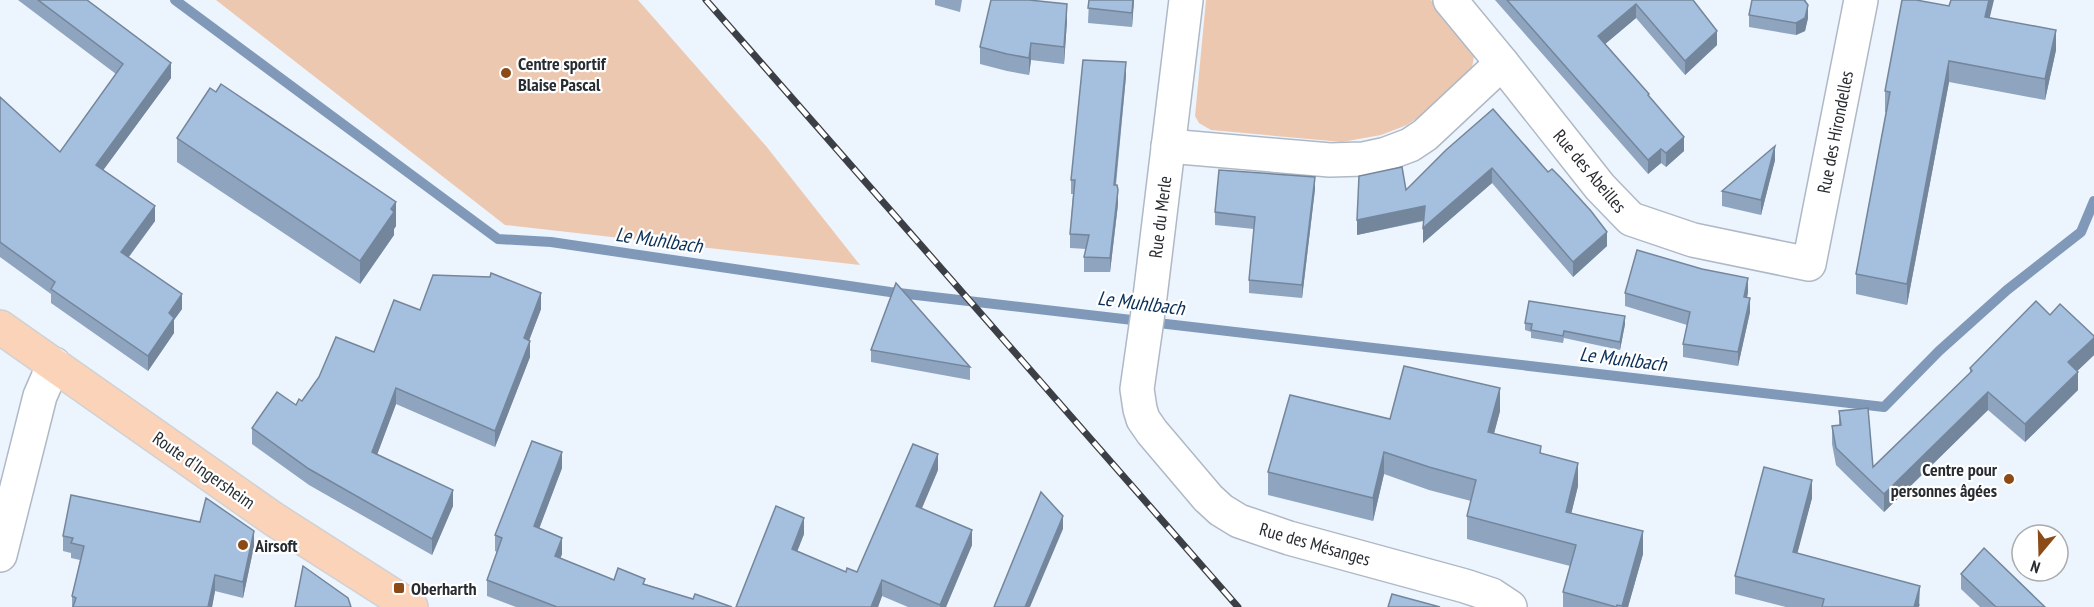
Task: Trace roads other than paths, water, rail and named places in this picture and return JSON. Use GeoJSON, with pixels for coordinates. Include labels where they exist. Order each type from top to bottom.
{"type":"FeatureCollection","features":[{"type":"Feature","properties":{"kind":"main road","name":"Route d'Ingersheim"},"geometry":{"type":"LineString","coordinates":[[0,327],[272,518],[410,607]]}},
{"type":"Feature","properties":{"kind":"street","name":"Rue du Merle"},"geometry":{"type":"LineString","coordinates":[[1152,432],[1140,409],[1137,389],[1186,0]]}},
{"type":"Feature","properties":{"kind":"street","name":"Rue des Abeilles"},"geometry":{"type":"LineString","coordinates":[[1450,0],[1600,187],[1631,219],[1694,240],[1809,264]]}},
{"type":"Feature","properties":{"kind":"street","name":"Rue des Hirondelles"},"geometry":{"type":"LineString","coordinates":[[1809,264],[1861,0]]}},
{"type":"Feature","properties":{"kind":"street"},"geometry":{"type":"LineString","coordinates":[[1168,146],[1330,160],[1363,159],[1386,154],[1410,145],[1425,135],[1502,63]]}},
{"type":"Feature","properties":{"kind":"street"},"geometry":{"type":"LineString","coordinates":[[0,555],[40,396],[54,364]]}},
{"type":"Feature","properties":{"kind":"street","name":"Rue des Mésanges"},"geometry":{"type":"LineString","coordinates":[[1152,432],[1208,498],[1221,510],[1239,521],[1289,538],[1465,586],[1492,595],[1510,607]]}},
{"type":"Feature","properties":{"kind":"waterway","name":"Le Muhlbach"},"geometry":{"type":"LineString","coordinates":[[175,0],[498,239],[551,242],[890,292],[1884,407],[1939,351],[2007,290],[2081,232],[2094,201]]}},
{"type":"Feature","properties":{"kind":"railway"},"geometry":{"type":"LineString","coordinates":[[706,0],[1238,607]]}},
{"type":"Feature","properties":{"kind":"place","name":"Centre sportif Blaise Pascal"},"geometry":{"type":"Point","coordinates":[506,73]}},
{"type":"Feature","properties":{"kind":"place","name":"Centre pour personnes âgées"},"geometry":{"type":"Point","coordinates":[2009,479]}},
{"type":"Feature","properties":{"kind":"place","name":"Airsoft"},"geometry":{"type":"Point","coordinates":[243,545]}},
{"type":"Feature","properties":{"kind":"place","name":"Oberharth"},"geometry":{"type":"Point","coordinates":[399,588]}}]}
